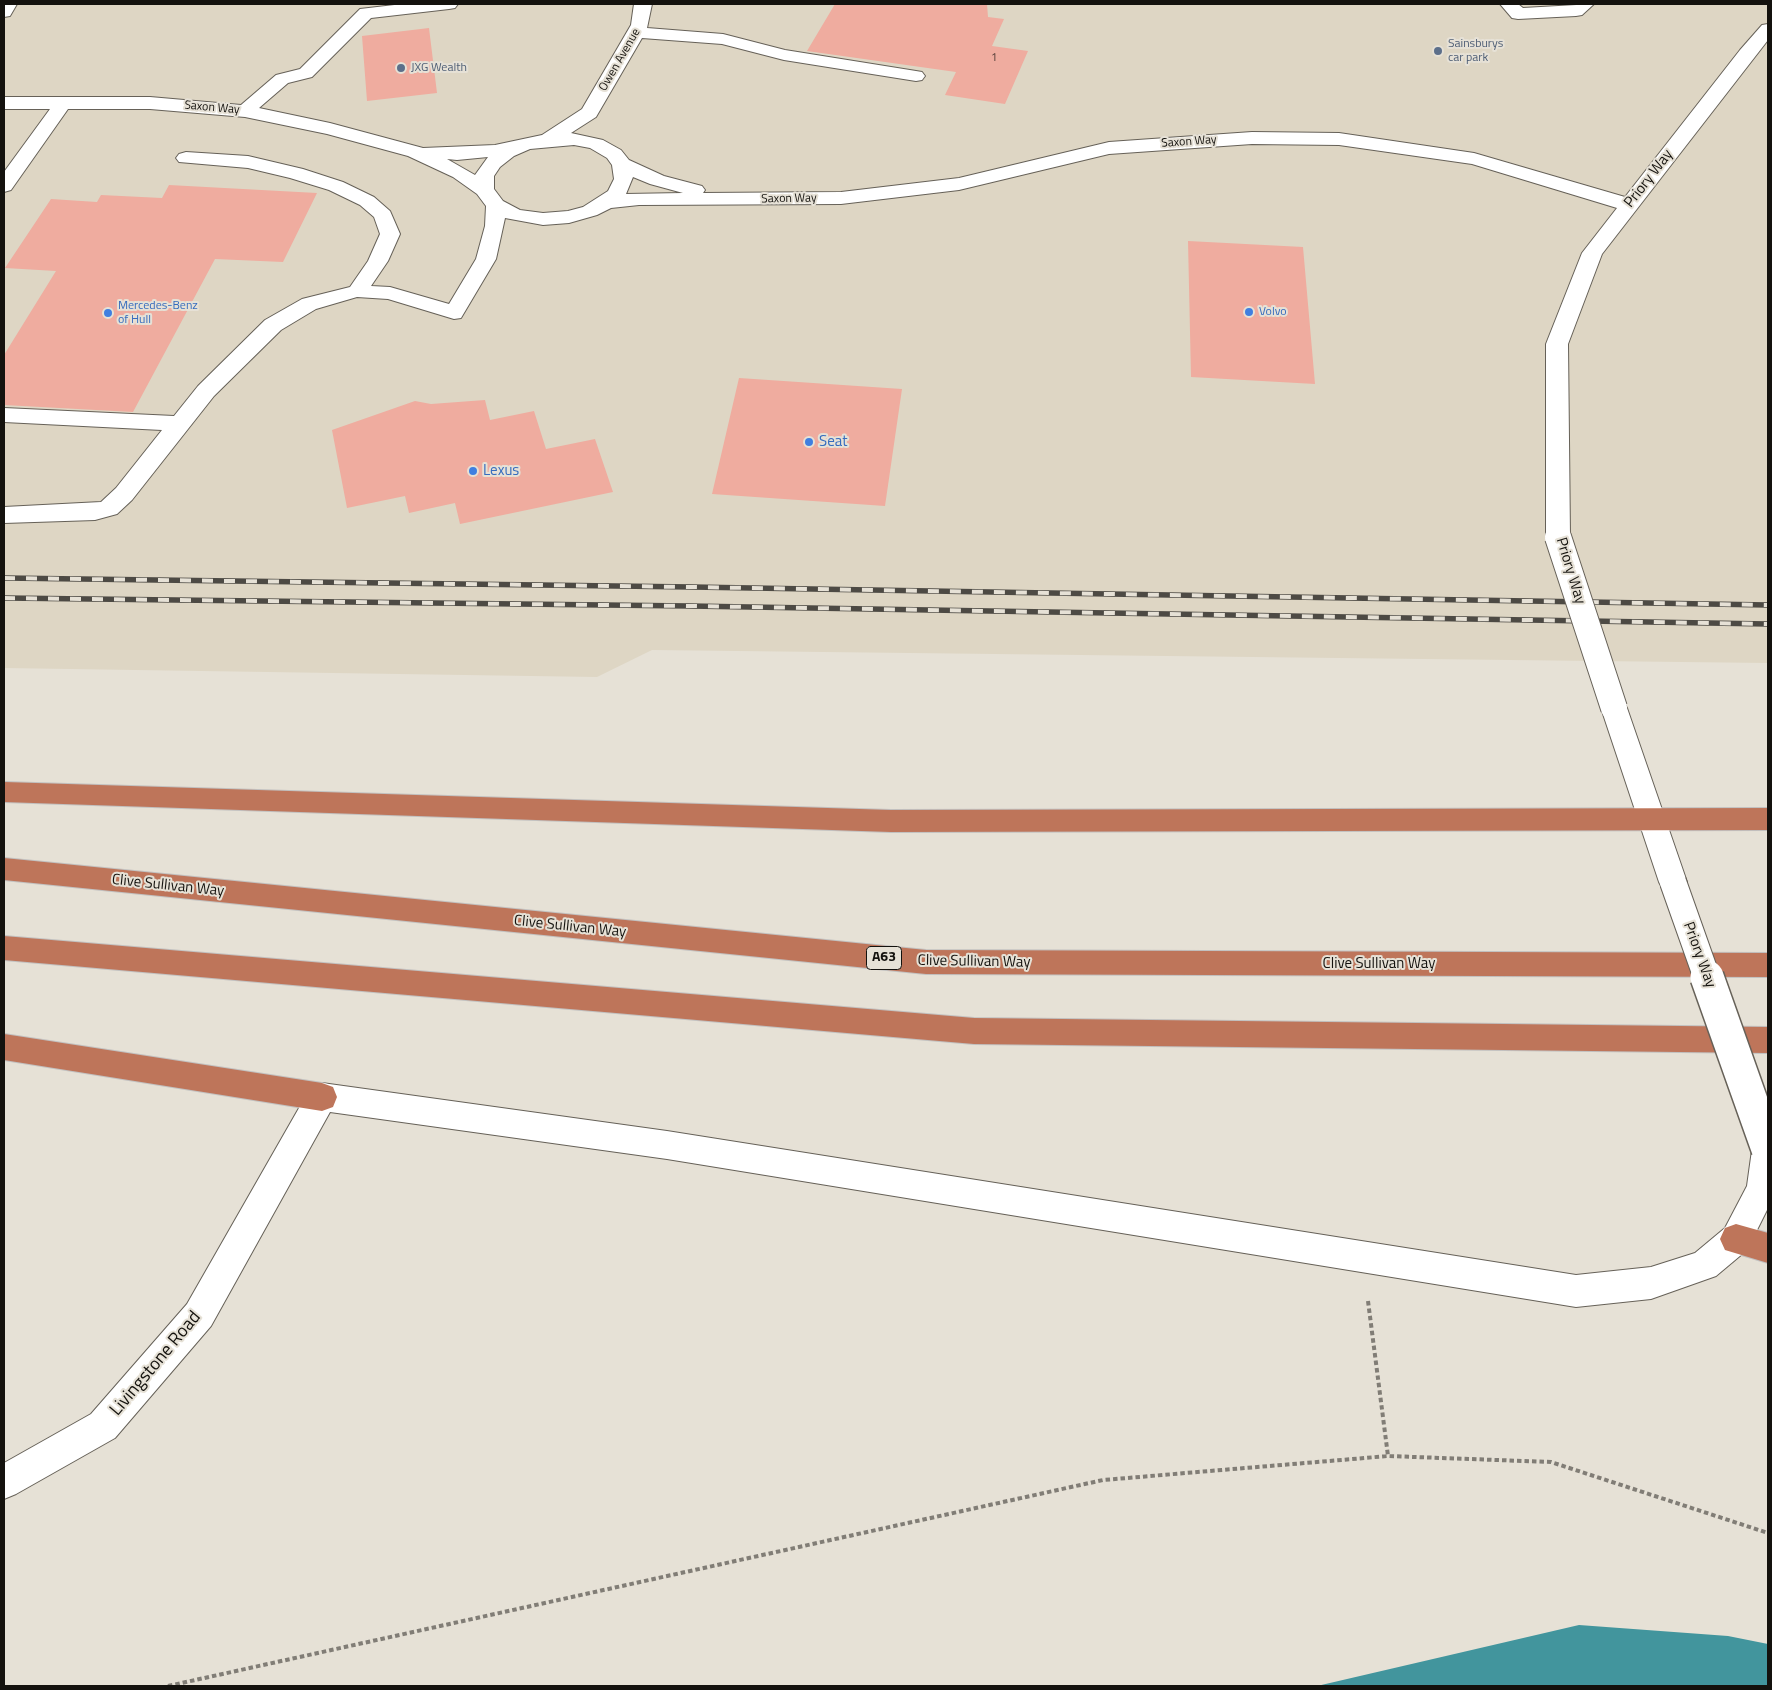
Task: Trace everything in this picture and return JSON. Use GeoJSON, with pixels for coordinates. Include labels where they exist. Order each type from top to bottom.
{"type":"FeatureCollection","features":[{"type":"Feature","properties":{"kind":"highway"},"geometry":{"type":"LineString","coordinates":[[4,792],[891,820],[1768,819]]}},
{"type":"Feature","properties":{"kind":"highway","name":"Clive Sullivan Way"},"geometry":{"type":"LineString","coordinates":[[4,869],[926,962],[1768,965]]}},
{"type":"Feature","properties":{"kind":"highway"},"geometry":{"type":"LineString","coordinates":[[4,948],[974,1030],[1768,1040]]}},
{"type":"Feature","properties":{"kind":"highway"},"geometry":{"type":"LineString","coordinates":[[4,1047],[322,1096]]}},
{"type":"Feature","properties":{"kind":"highway"},"geometry":{"type":"LineString","coordinates":[[1736,1239],[1768,1248]]}},
{"type":"Feature","properties":{"kind":"street"},"geometry":{"type":"LineString","coordinates":[[4,12],[8,4]]}},
{"type":"Feature","properties":{"kind":"street"},"geometry":{"type":"LineString","coordinates":[[245,111],[282,78],[306,73],[366,13],[449,4]]}},
{"type":"Feature","properties":{"kind":"street","name":"Owen Avenue"},"geometry":{"type":"LineString","coordinates":[[548,140],[589,113],[640,25],[643,4]]}},
{"type":"Feature","properties":{"kind":"street"},"geometry":{"type":"LineString","coordinates":[[1509,4],[1518,14],[1576,11],[1585,4]]}},
{"type":"Feature","properties":{"kind":"street","name":"Priory Way"},"geometry":{"type":"LineString","coordinates":[[1736,1239],[1762,1188],[1768,1149],[1650,818],[1558,537],[1557,344],[1592,253],[1746,54],[1768,29]]}},
{"type":"Feature","properties":{"kind":"street"},"geometry":{"type":"LineString","coordinates":[[636,32],[723,39],[784,55],[916,76]]}},
{"type":"Feature","properties":{"kind":"street","name":"Saxon Way"},"geometry":{"type":"LineString","coordinates":[[4,103],[150,103],[245,111],[330,129],[415,152],[460,173],[490,198]]}},
{"type":"Feature","properties":{"kind":"street"},"geometry":{"type":"LineString","coordinates":[[4,186],[63,103]]}},
{"type":"Feature","properties":{"kind":"street"},"geometry":{"type":"LineString","coordinates":[[589,113],[596,144]]}},
{"type":"Feature","properties":{"kind":"street","name":"Saxon Way"},"geometry":{"type":"LineString","coordinates":[[606,202],[639,199],[851,197],[959,184],[1109,148],[1262,138],[1339,139],[1474,158],[1629,205]]}},
{"type":"Feature","properties":{"kind":"street"},"geometry":{"type":"LineString","coordinates":[[486,259],[495,226],[484,176],[493,163],[507,152],[525,144],[548,140],[574,140],[596,144],[614,154],[622,164],[624,179],[616,194],[606,202],[590,210],[569,217],[543,219],[515,215],[490,198]]}},
{"type":"Feature","properties":{"kind":"street","name":"Saxon Way"},"geometry":{"type":"LineString","coordinates":[[415,152],[457,154],[495,151],[525,144]]}},
{"type":"Feature","properties":{"kind":"street"},"geometry":{"type":"LineString","coordinates":[[186,158],[248,162],[296,173],[336,186],[367,201],[383,214],[390,234],[378,261],[357,291]]}},
{"type":"Feature","properties":{"kind":"street","name":"Saxon Way"},"geometry":{"type":"LineString","coordinates":[[622,164],[657,180],[696,190],[746,199]]}},
{"type":"Feature","properties":{"kind":"street"},"geometry":{"type":"LineString","coordinates":[[4,515],[95,512],[109,508],[124,494],[206,391],[239,361],[273,325],[309,304],[357,291],[390,293],[454,313],[486,259],[516,230],[543,219]]}},
{"type":"Feature","properties":{"kind":"street"},"geometry":{"type":"LineString","coordinates":[[4,415],[180,424]]}},
{"type":"Feature","properties":{"kind":"street"},"geometry":{"type":"LineString","coordinates":[[322,1096],[667,1145],[1576,1291],[1660,1280],[1705,1265],[1736,1239]]}},
{"type":"Feature","properties":{"kind":"street","name":"Livingstone Road"},"geometry":{"type":"LineString","coordinates":[[4,1482],[103,1426],[199,1315],[322,1096]]}},
{"type":"Feature","properties":{"kind":"path"},"geometry":{"type":"LineString","coordinates":[[1364,1257],[1388,1456]]}},
{"type":"Feature","properties":{"kind":"path"},"geometry":{"type":"LineString","coordinates":[[168,1686],[1103,1480],[1388,1456],[1551,1462],[1768,1533]]}},
{"type":"Feature","properties":{"kind":"shaded area"},"geometry":{"type":"Polygon","coordinates":[[[4,4],[1768,4],[1768,663],[652,650],[597,677],[4,668],[4,4]]]}},
{"type":"Feature","properties":{"kind":"water"},"geometry":{"type":"Polygon","coordinates":[[[1579,1625],[1728,1636],[1768,1644],[1768,1686],[1317,1686],[1579,1625]]]}},
{"type":"Feature","properties":{"kind":"building"},"geometry":{"type":"Polygon","coordinates":[[[835,4],[987,4],[988,17],[1004,19],[992,46],[1028,51],[1005,104],[945,95],[956,72],[807,51],[835,4]]]}},
{"type":"Feature","properties":{"kind":"building"},"geometry":{"type":"Polygon","coordinates":[[[429,28],[437,93],[367,101],[362,36],[429,28]]]}},
{"type":"Feature","properties":{"kind":"building","name":"Mercedes-Benz of Hull"},"geometry":{"type":"Polygon","coordinates":[[[169,185],[317,193],[283,262],[215,259],[133,412],[4,405],[4,355],[56,271],[5,268],[51,199],[97,202],[101,195],[162,198],[169,185]]]}},
{"type":"Feature","properties":{"kind":"building","name":"Volvo"},"geometry":{"type":"Polygon","coordinates":[[[1188,241],[1303,247],[1315,384],[1191,377],[1188,241]]]}},
{"type":"Feature","properties":{"kind":"building","name":"Seat"},"geometry":{"type":"Polygon","coordinates":[[[739,378],[902,389],[885,506],[712,494],[739,378]]]}},
{"type":"Feature","properties":{"kind":"building","name":"Lexus"},"geometry":{"type":"Polygon","coordinates":[[[485,400],[490,420],[534,411],[546,449],[595,439],[613,492],[460,524],[455,503],[409,513],[405,496],[347,508],[332,430],[415,401],[431,404],[485,400]]]}},
{"type":"Feature","properties":{"kind":"railway"},"geometry":{"type":"LineString","coordinates":[[4,578],[692,587],[1768,605]]}},
{"type":"Feature","properties":{"kind":"railway"},"geometry":{"type":"LineString","coordinates":[[4,598],[690,606],[1768,624]]}},
{"type":"Feature","properties":{"kind":"place","name":"Sainsburys car park"},"geometry":{"type":"Point","coordinates":[1438,51]}},
{"type":"Feature","properties":{"kind":"place","name":"JXG Wealth"},"geometry":{"type":"Point","coordinates":[401,68]}},
{"type":"Feature","properties":{"kind":"place","name":"Volvo"},"geometry":{"type":"Point","coordinates":[1249,312]}},
{"type":"Feature","properties":{"kind":"place","name":"Mercedes-Benz of Hull"},"geometry":{"type":"Point","coordinates":[108,313]}},
{"type":"Feature","properties":{"kind":"place","name":"Seat"},"geometry":{"type":"Point","coordinates":[809,442]}},
{"type":"Feature","properties":{"kind":"place","name":"Lexus"},"geometry":{"type":"Point","coordinates":[473,471]}}]}
